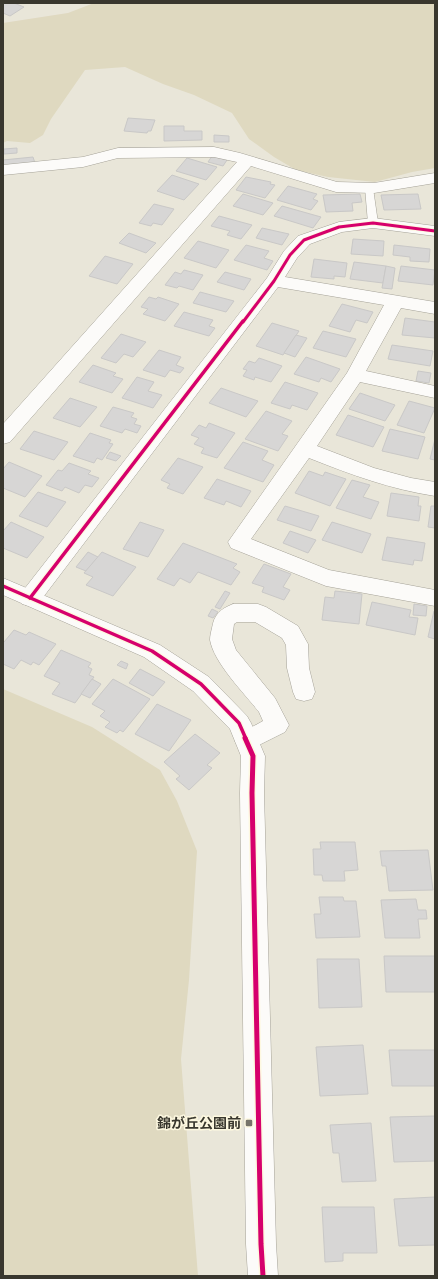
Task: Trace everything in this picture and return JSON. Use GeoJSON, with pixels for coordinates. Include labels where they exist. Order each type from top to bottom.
{"type":"FeatureCollection","features":[{"type":"Feature","properties":{"kind":"street"},"geometry":{"type":"LineString","coordinates":[[3,170],[83,162],[110,154],[128,152],[214,152],[248,160],[306,180],[336,187],[369,188],[435,178]]}},
{"type":"Feature","properties":{"kind":"street"},"geometry":{"type":"LineString","coordinates":[[3,437],[248,160]]}},
{"type":"Feature","properties":{"kind":"street"},"geometry":{"type":"LineString","coordinates":[[30,598],[274,281],[290,255],[304,240],[339,227],[373,223],[435,230]]}},
{"type":"Feature","properties":{"kind":"street"},"geometry":{"type":"LineString","coordinates":[[274,281],[435,308]]}},
{"type":"Feature","properties":{"kind":"street"},"geometry":{"type":"LineString","coordinates":[[395,302],[354,376],[305,449],[238,542],[326,578],[435,598]]}},
{"type":"Feature","properties":{"kind":"street"},"geometry":{"type":"LineString","coordinates":[[354,376],[435,392]]}},
{"type":"Feature","properties":{"kind":"street"},"geometry":{"type":"LineString","coordinates":[[305,449],[369,474],[411,485],[435,489]]}},
{"type":"Feature","properties":{"kind":"street"},"geometry":{"type":"LineString","coordinates":[[3,586],[152,651],[201,684],[239,722],[253,756],[252,793],[260,1244],[263,1276]]}},
{"type":"Feature","properties":{"kind":"street"},"geometry":{"type":"LineString","coordinates":[[247,741],[277,725],[267,706],[226,654],[221,639],[224,620],[233,613],[258,613],[290,632],[297,644],[298,668],[304,692]]}},
{"type":"Feature","properties":{"kind":"lane"},"geometry":{"type":"LineString","coordinates":[[369,188],[373,223]]}},
{"type":"Feature","properties":{"kind":"shaded area"},"geometry":{"type":"Polygon","coordinates":[[[94,3],[435,3],[435,168],[412,172],[375,182],[328,177],[296,170],[274,157],[249,139],[232,113],[194,95],[163,84],[125,67],[85,70],[51,119],[43,135],[30,143],[7,141],[3,143],[3,23],[68,13],[94,3]]]}},
{"type":"Feature","properties":{"kind":"shaded area"},"geometry":{"type":"Polygon","coordinates":[[[3,689],[92,727],[160,770],[177,801],[197,851],[189,980],[181,1059],[198,1276],[3,1276],[3,689]]]}},
{"type":"Feature","properties":{"kind":"building"},"geometry":{"type":"Polygon","coordinates":[[[3,3],[14,3],[24,7],[10,16],[3,13],[3,3]]]}},
{"type":"Feature","properties":{"kind":"building"},"geometry":{"type":"Polygon","coordinates":[[[128,118],[155,120],[151,131],[148,131],[147,133],[124,131],[128,118]]]}},
{"type":"Feature","properties":{"kind":"building"},"geometry":{"type":"Polygon","coordinates":[[[164,126],[184,126],[184,131],[202,131],[202,140],[164,141],[164,126]]]}},
{"type":"Feature","properties":{"kind":"building"},"geometry":{"type":"Polygon","coordinates":[[[214,135],[229,136],[229,142],[214,142],[214,135]]]}},
{"type":"Feature","properties":{"kind":"building"},"geometry":{"type":"Polygon","coordinates":[[[17,148],[17,153],[4,154],[4,149],[17,148]]]}},
{"type":"Feature","properties":{"kind":"building"},"geometry":{"type":"Polygon","coordinates":[[[212,156],[227,160],[223,166],[208,162],[212,156]]]}},
{"type":"Feature","properties":{"kind":"building"},"geometry":{"type":"Polygon","coordinates":[[[33,157],[35,163],[3,167],[3,160],[33,157]]]}},
{"type":"Feature","properties":{"kind":"building"},"geometry":{"type":"Polygon","coordinates":[[[187,158],[217,167],[206,180],[176,171],[187,158]]]}},
{"type":"Feature","properties":{"kind":"building"},"geometry":{"type":"Polygon","coordinates":[[[172,175],[199,184],[184,200],[157,191],[172,175]]]}},
{"type":"Feature","properties":{"kind":"building"},"geometry":{"type":"Polygon","coordinates":[[[246,177],[271,182],[270,184],[275,185],[265,198],[236,190],[246,177]]]}},
{"type":"Feature","properties":{"kind":"building"},"geometry":{"type":"Polygon","coordinates":[[[288,186],[317,194],[313,199],[318,201],[311,210],[277,200],[288,186]]]}},
{"type":"Feature","properties":{"kind":"building"},"geometry":{"type":"Polygon","coordinates":[[[243,194],[273,203],[263,215],[233,206],[243,194]]]}},
{"type":"Feature","properties":{"kind":"building"},"geometry":{"type":"Polygon","coordinates":[[[360,194],[362,202],[352,203],[353,211],[326,212],[323,195],[360,194]]]}},
{"type":"Feature","properties":{"kind":"building"},"geometry":{"type":"Polygon","coordinates":[[[418,194],[421,209],[384,210],[381,195],[418,194]]]}},
{"type":"Feature","properties":{"kind":"building"},"geometry":{"type":"Polygon","coordinates":[[[154,204],[174,209],[162,225],[153,223],[151,226],[139,223],[154,204]]]}},
{"type":"Feature","properties":{"kind":"building"},"geometry":{"type":"Polygon","coordinates":[[[282,206],[321,217],[313,228],[274,216],[282,206]]]}},
{"type":"Feature","properties":{"kind":"building"},"geometry":{"type":"Polygon","coordinates":[[[219,216],[252,225],[241,239],[227,235],[230,231],[211,226],[219,216]]]}},
{"type":"Feature","properties":{"kind":"building"},"geometry":{"type":"Polygon","coordinates":[[[262,228],[289,234],[282,245],[256,238],[262,228]]]}},
{"type":"Feature","properties":{"kind":"building"},"geometry":{"type":"Polygon","coordinates":[[[129,233],[156,243],[146,253],[119,243],[129,233]]]}},
{"type":"Feature","properties":{"kind":"building"},"geometry":{"type":"Polygon","coordinates":[[[353,239],[384,241],[383,256],[351,254],[353,239]]]}},
{"type":"Feature","properties":{"kind":"building"},"geometry":{"type":"Polygon","coordinates":[[[198,241],[229,250],[216,268],[184,258],[198,241]]]}},
{"type":"Feature","properties":{"kind":"building"},"geometry":{"type":"Polygon","coordinates":[[[246,245],[269,251],[264,258],[273,261],[267,270],[234,260],[246,245]]]}},
{"type":"Feature","properties":{"kind":"building"},"geometry":{"type":"Polygon","coordinates":[[[394,245],[430,249],[429,262],[410,261],[410,257],[393,255],[394,245]]]}},
{"type":"Feature","properties":{"kind":"building"},"geometry":{"type":"Polygon","coordinates":[[[105,256],[133,264],[117,284],[89,276],[105,256]]]}},
{"type":"Feature","properties":{"kind":"building"},"geometry":{"type":"Polygon","coordinates":[[[314,259],[347,263],[345,277],[334,276],[334,279],[311,277],[314,259]]]}},
{"type":"Feature","properties":{"kind":"building"},"geometry":{"type":"Polygon","coordinates":[[[354,262],[386,266],[383,283],[350,279],[354,262]]]}},
{"type":"Feature","properties":{"kind":"building"},"geometry":{"type":"Polygon","coordinates":[[[386,266],[395,268],[392,289],[382,288],[386,266]]]}},
{"type":"Feature","properties":{"kind":"building"},"geometry":{"type":"Polygon","coordinates":[[[401,266],[435,270],[433,285],[398,281],[401,266]]]}},
{"type":"Feature","properties":{"kind":"building"},"geometry":{"type":"Polygon","coordinates":[[[184,270],[203,275],[193,290],[179,286],[177,288],[165,285],[175,272],[181,274],[184,270]]]}},
{"type":"Feature","properties":{"kind":"building"},"geometry":{"type":"Polygon","coordinates":[[[225,272],[251,279],[244,290],[217,282],[225,272]]]}},
{"type":"Feature","properties":{"kind":"building"},"geometry":{"type":"Polygon","coordinates":[[[200,292],[234,301],[226,312],[193,303],[200,292]]]}},
{"type":"Feature","properties":{"kind":"building"},"geometry":{"type":"Polygon","coordinates":[[[149,297],[156,299],[158,297],[179,304],[165,321],[143,314],[148,309],[141,307],[149,297]]]}},
{"type":"Feature","properties":{"kind":"building"},"geometry":{"type":"Polygon","coordinates":[[[342,304],[373,312],[367,323],[356,320],[350,332],[329,326],[342,304]]]}},
{"type":"Feature","properties":{"kind":"building"},"geometry":{"type":"Polygon","coordinates":[[[184,312],[213,320],[209,326],[215,328],[209,336],[174,326],[184,312]]]}},
{"type":"Feature","properties":{"kind":"building"},"geometry":{"type":"Polygon","coordinates":[[[405,318],[435,322],[435,338],[402,335],[405,318]]]}},
{"type":"Feature","properties":{"kind":"building"},"geometry":{"type":"Polygon","coordinates":[[[272,323],[299,331],[283,355],[256,346],[272,323]]]}},
{"type":"Feature","properties":{"kind":"building"},"geometry":{"type":"Polygon","coordinates":[[[323,331],[356,339],[346,357],[313,348],[323,331]]]}},
{"type":"Feature","properties":{"kind":"building"},"geometry":{"type":"Polygon","coordinates":[[[121,334],[146,342],[133,357],[124,354],[116,363],[101,358],[121,334]]]}},
{"type":"Feature","properties":{"kind":"building"},"geometry":{"type":"Polygon","coordinates":[[[296,335],[307,338],[295,357],[284,353],[296,335]]]}},
{"type":"Feature","properties":{"kind":"building"},"geometry":{"type":"Polygon","coordinates":[[[392,345],[433,351],[430,366],[388,359],[392,345]]]}},
{"type":"Feature","properties":{"kind":"building"},"geometry":{"type":"Polygon","coordinates":[[[159,350],[181,357],[176,365],[184,368],[180,373],[170,370],[165,377],[143,370],[159,350]]]}},
{"type":"Feature","properties":{"kind":"building"},"geometry":{"type":"Polygon","coordinates":[[[306,357],[340,369],[331,382],[321,378],[319,382],[294,374],[306,357]]]}},
{"type":"Feature","properties":{"kind":"building"},"geometry":{"type":"Polygon","coordinates":[[[259,358],[282,366],[271,382],[255,377],[254,380],[243,376],[247,370],[243,369],[249,361],[255,363],[259,358]]]}},
{"type":"Feature","properties":{"kind":"building"},"geometry":{"type":"Polygon","coordinates":[[[93,365],[116,373],[113,376],[123,379],[112,393],[79,382],[93,365]]]}},
{"type":"Feature","properties":{"kind":"building"},"geometry":{"type":"Polygon","coordinates":[[[418,371],[431,373],[429,383],[416,381],[418,371]]]}},
{"type":"Feature","properties":{"kind":"building"},"geometry":{"type":"Polygon","coordinates":[[[137,377],[154,382],[148,391],[162,395],[153,408],[122,398],[137,377]]]}},
{"type":"Feature","properties":{"kind":"building"},"geometry":{"type":"Polygon","coordinates":[[[285,382],[318,393],[307,410],[292,405],[290,409],[271,403],[285,382]]]}},
{"type":"Feature","properties":{"kind":"building"},"geometry":{"type":"Polygon","coordinates":[[[221,388],[258,401],[246,417],[209,403],[221,388]]]}},
{"type":"Feature","properties":{"kind":"building"},"geometry":{"type":"Polygon","coordinates":[[[360,393],[395,405],[385,421],[349,409],[360,393]]]}},
{"type":"Feature","properties":{"kind":"building"},"geometry":{"type":"Polygon","coordinates":[[[70,398],[97,407],[80,427],[53,418],[70,398]]]}},
{"type":"Feature","properties":{"kind":"building"},"geometry":{"type":"Polygon","coordinates":[[[409,401],[435,408],[424,433],[397,425],[409,401]]]}},
{"type":"Feature","properties":{"kind":"building"},"geometry":{"type":"Polygon","coordinates":[[[113,407],[134,413],[131,417],[137,419],[134,424],[141,426],[137,433],[125,429],[122,433],[100,426],[113,407]]]}},
{"type":"Feature","properties":{"kind":"building"},"geometry":{"type":"Polygon","coordinates":[[[266,411],[292,421],[282,434],[288,436],[278,451],[245,439],[266,411]]]}},
{"type":"Feature","properties":{"kind":"building"},"geometry":{"type":"Polygon","coordinates":[[[348,415],[384,427],[373,447],[336,435],[348,415]]]}},
{"type":"Feature","properties":{"kind":"building"},"geometry":{"type":"Polygon","coordinates":[[[209,423],[235,433],[217,458],[201,453],[204,448],[194,444],[199,438],[191,435],[199,425],[206,428],[209,423]]]}},
{"type":"Feature","properties":{"kind":"building"},"geometry":{"type":"Polygon","coordinates":[[[390,429],[425,437],[418,459],[382,451],[390,429]]]}},
{"type":"Feature","properties":{"kind":"building"},"geometry":{"type":"Polygon","coordinates":[[[34,431],[68,442],[54,460],[20,449],[34,431]]]}},
{"type":"Feature","properties":{"kind":"building"},"geometry":{"type":"Polygon","coordinates":[[[90,433],[111,440],[109,443],[113,444],[102,460],[97,458],[94,463],[73,456],[90,433]]]}},
{"type":"Feature","properties":{"kind":"building"},"geometry":{"type":"Polygon","coordinates":[[[435,439],[435,460],[430,459],[435,439]]]}},
{"type":"Feature","properties":{"kind":"building"},"geometry":{"type":"Polygon","coordinates":[[[243,442],[268,451],[262,460],[274,465],[263,482],[224,468],[243,442]]]}},
{"type":"Feature","properties":{"kind":"building"},"geometry":{"type":"Polygon","coordinates":[[[110,452],[121,456],[116,461],[106,458],[110,452]]]}},
{"type":"Feature","properties":{"kind":"building"},"geometry":{"type":"Polygon","coordinates":[[[178,458],[203,467],[183,494],[167,488],[170,484],[161,480],[178,458]]]}},
{"type":"Feature","properties":{"kind":"building"},"geometry":{"type":"Polygon","coordinates":[[[9,462],[42,476],[25,497],[3,488],[3,469],[9,462]]]}},
{"type":"Feature","properties":{"kind":"building"},"geometry":{"type":"Polygon","coordinates":[[[69,463],[91,471],[88,474],[99,478],[92,487],[85,485],[79,493],[65,487],[62,491],[46,485],[58,470],[62,471],[69,463]]]}},
{"type":"Feature","properties":{"kind":"building"},"geometry":{"type":"Polygon","coordinates":[[[309,471],[323,476],[325,472],[346,479],[330,506],[295,493],[309,471]]]}},
{"type":"Feature","properties":{"kind":"building"},"geometry":{"type":"Polygon","coordinates":[[[217,479],[251,491],[241,507],[226,501],[224,505],[204,498],[217,479]]]}},
{"type":"Feature","properties":{"kind":"building"},"geometry":{"type":"Polygon","coordinates":[[[352,480],[370,485],[363,497],[379,502],[371,519],[336,508],[352,480]]]}},
{"type":"Feature","properties":{"kind":"building"},"geometry":{"type":"Polygon","coordinates":[[[38,492],[66,502],[47,527],[19,516],[38,492]]]}},
{"type":"Feature","properties":{"kind":"building"},"geometry":{"type":"Polygon","coordinates":[[[391,493],[419,497],[418,506],[421,506],[419,521],[387,516],[391,493]]]}},
{"type":"Feature","properties":{"kind":"building"},"geometry":{"type":"Polygon","coordinates":[[[285,506],[319,516],[311,531],[277,520],[285,506]]]}},
{"type":"Feature","properties":{"kind":"building"},"geometry":{"type":"Polygon","coordinates":[[[431,506],[435,506],[435,528],[428,527],[431,506]]]}},
{"type":"Feature","properties":{"kind":"building"},"geometry":{"type":"Polygon","coordinates":[[[11,522],[44,537],[27,558],[3,548],[3,531],[11,522]]]}},
{"type":"Feature","properties":{"kind":"building"},"geometry":{"type":"Polygon","coordinates":[[[140,522],[164,530],[148,557],[123,549],[140,522]]]}},
{"type":"Feature","properties":{"kind":"building"},"geometry":{"type":"Polygon","coordinates":[[[332,522],[371,534],[362,553],[322,540],[332,522]]]}},
{"type":"Feature","properties":{"kind":"building"},"geometry":{"type":"Polygon","coordinates":[[[290,531],[316,540],[308,553],[283,543],[290,531]]]}},
{"type":"Feature","properties":{"kind":"building"},"geometry":{"type":"Polygon","coordinates":[[[387,537],[425,543],[422,561],[414,560],[413,565],[382,560],[387,537]]]}},
{"type":"Feature","properties":{"kind":"building"},"geometry":{"type":"Polygon","coordinates":[[[183,543],[237,564],[233,568],[240,572],[231,585],[198,572],[190,583],[180,578],[174,586],[157,579],[183,543]]]}},
{"type":"Feature","properties":{"kind":"building"},"geometry":{"type":"Polygon","coordinates":[[[88,552],[98,557],[86,571],[76,567],[88,552]]]}},
{"type":"Feature","properties":{"kind":"building"},"geometry":{"type":"Polygon","coordinates":[[[102,552],[136,567],[113,596],[86,585],[93,577],[84,573],[102,552]]]}},
{"type":"Feature","properties":{"kind":"building"},"geometry":{"type":"Polygon","coordinates":[[[264,564],[291,574],[283,587],[290,590],[284,600],[262,592],[264,587],[252,583],[264,564]]]}},
{"type":"Feature","properties":{"kind":"building"},"geometry":{"type":"Polygon","coordinates":[[[225,591],[230,593],[220,609],[215,607],[225,591]]]}},
{"type":"Feature","properties":{"kind":"building"},"geometry":{"type":"Polygon","coordinates":[[[335,591],[362,594],[359,624],[322,620],[325,597],[334,598],[335,591]]]}},
{"type":"Feature","properties":{"kind":"building"},"geometry":{"type":"Polygon","coordinates":[[[372,602],[411,610],[409,617],[418,618],[415,635],[366,625],[372,602]]]}},
{"type":"Feature","properties":{"kind":"building"},"geometry":{"type":"Polygon","coordinates":[[[414,604],[427,606],[426,616],[413,615],[414,604]]]}},
{"type":"Feature","properties":{"kind":"building"},"geometry":{"type":"Polygon","coordinates":[[[212,609],[218,612],[213,618],[208,616],[212,609]]]}},
{"type":"Feature","properties":{"kind":"building"},"geometry":{"type":"Polygon","coordinates":[[[435,611],[435,639],[428,637],[435,611]]]}},
{"type":"Feature","properties":{"kind":"building"},"geometry":{"type":"Polygon","coordinates":[[[14,630],[26,635],[29,632],[56,644],[39,665],[33,662],[31,665],[21,660],[14,669],[3,664],[3,641],[4,642],[14,630]]]}},
{"type":"Feature","properties":{"kind":"building"},"geometry":{"type":"Polygon","coordinates":[[[61,650],[91,663],[88,667],[92,669],[89,675],[94,677],[75,703],[52,694],[60,683],[44,676],[61,650]]]}},
{"type":"Feature","properties":{"kind":"building"},"geometry":{"type":"Polygon","coordinates":[[[121,661],[128,664],[126,669],[117,665],[121,661]]]}},
{"type":"Feature","properties":{"kind":"building"},"geometry":{"type":"Polygon","coordinates":[[[140,669],[165,682],[153,696],[129,683],[140,669]]]}},
{"type":"Feature","properties":{"kind":"building"},"geometry":{"type":"Polygon","coordinates":[[[92,679],[101,684],[90,698],[81,694],[92,679]]]}},
{"type":"Feature","properties":{"kind":"building"},"geometry":{"type":"Polygon","coordinates":[[[113,679],[150,699],[123,732],[120,730],[117,733],[105,727],[110,722],[100,716],[105,711],[92,704],[113,679]]]}},
{"type":"Feature","properties":{"kind":"building"},"geometry":{"type":"Polygon","coordinates":[[[157,704],[191,720],[169,751],[135,734],[157,704]]]}},
{"type":"Feature","properties":{"kind":"building"},"geometry":{"type":"Polygon","coordinates":[[[195,734],[220,753],[207,765],[212,768],[189,790],[176,779],[180,776],[164,762],[195,734]]]}},
{"type":"Feature","properties":{"kind":"building"},"geometry":{"type":"Polygon","coordinates":[[[320,842],[355,842],[358,870],[344,871],[345,881],[323,881],[322,875],[314,875],[313,849],[321,849],[320,842]]]}},
{"type":"Feature","properties":{"kind":"building"},"geometry":{"type":"Polygon","coordinates":[[[428,850],[433,890],[389,891],[386,866],[382,866],[380,851],[428,850]]]}},
{"type":"Feature","properties":{"kind":"building"},"geometry":{"type":"Polygon","coordinates":[[[319,897],[343,897],[344,901],[356,901],[360,937],[316,938],[314,914],[321,914],[319,897]]]}},
{"type":"Feature","properties":{"kind":"building"},"geometry":{"type":"Polygon","coordinates":[[[416,899],[418,910],[426,910],[427,919],[418,919],[420,938],[385,938],[381,900],[416,899]]]}},
{"type":"Feature","properties":{"kind":"building"},"geometry":{"type":"Polygon","coordinates":[[[384,956],[435,956],[435,992],[386,992],[384,956]]]}},
{"type":"Feature","properties":{"kind":"building"},"geometry":{"type":"Polygon","coordinates":[[[317,959],[359,959],[362,1007],[319,1008],[317,959]]]}},
{"type":"Feature","properties":{"kind":"building"},"geometry":{"type":"Polygon","coordinates":[[[363,1045],[368,1094],[320,1096],[316,1047],[363,1045]]]}},
{"type":"Feature","properties":{"kind":"building"},"geometry":{"type":"Polygon","coordinates":[[[389,1050],[435,1050],[435,1086],[392,1086],[389,1050]]]}},
{"type":"Feature","properties":{"kind":"building"},"geometry":{"type":"Polygon","coordinates":[[[435,1116],[435,1161],[394,1162],[390,1117],[435,1116]]]}},
{"type":"Feature","properties":{"kind":"building"},"geometry":{"type":"Polygon","coordinates":[[[371,1123],[376,1181],[342,1182],[339,1153],[333,1153],[330,1125],[371,1123]]]}},
{"type":"Feature","properties":{"kind":"building"},"geometry":{"type":"Polygon","coordinates":[[[435,1197],[435,1245],[399,1246],[394,1199],[435,1197]]]}},
{"type":"Feature","properties":{"kind":"building"},"geometry":{"type":"Polygon","coordinates":[[[322,1207],[374,1207],[377,1253],[343,1253],[343,1261],[325,1262],[322,1207]]]}},
{"type":"Feature","properties":{"kind":"cycle path"},"geometry":{"type":"LineString","coordinates":[[30,598],[274,281],[290,255],[304,240],[339,227],[373,223],[435,231]]}},
{"type":"Feature","properties":{"kind":"cycle path"},"geometry":{"type":"LineString","coordinates":[[3,586],[152,651],[201,684],[239,723],[253,756],[252,793],[261,1244],[263,1276]]}},
{"type":"Feature","properties":{"kind":"place","name":"錦が丘公園前"},"geometry":{"type":"Point","coordinates":[249,1123]}}]}
